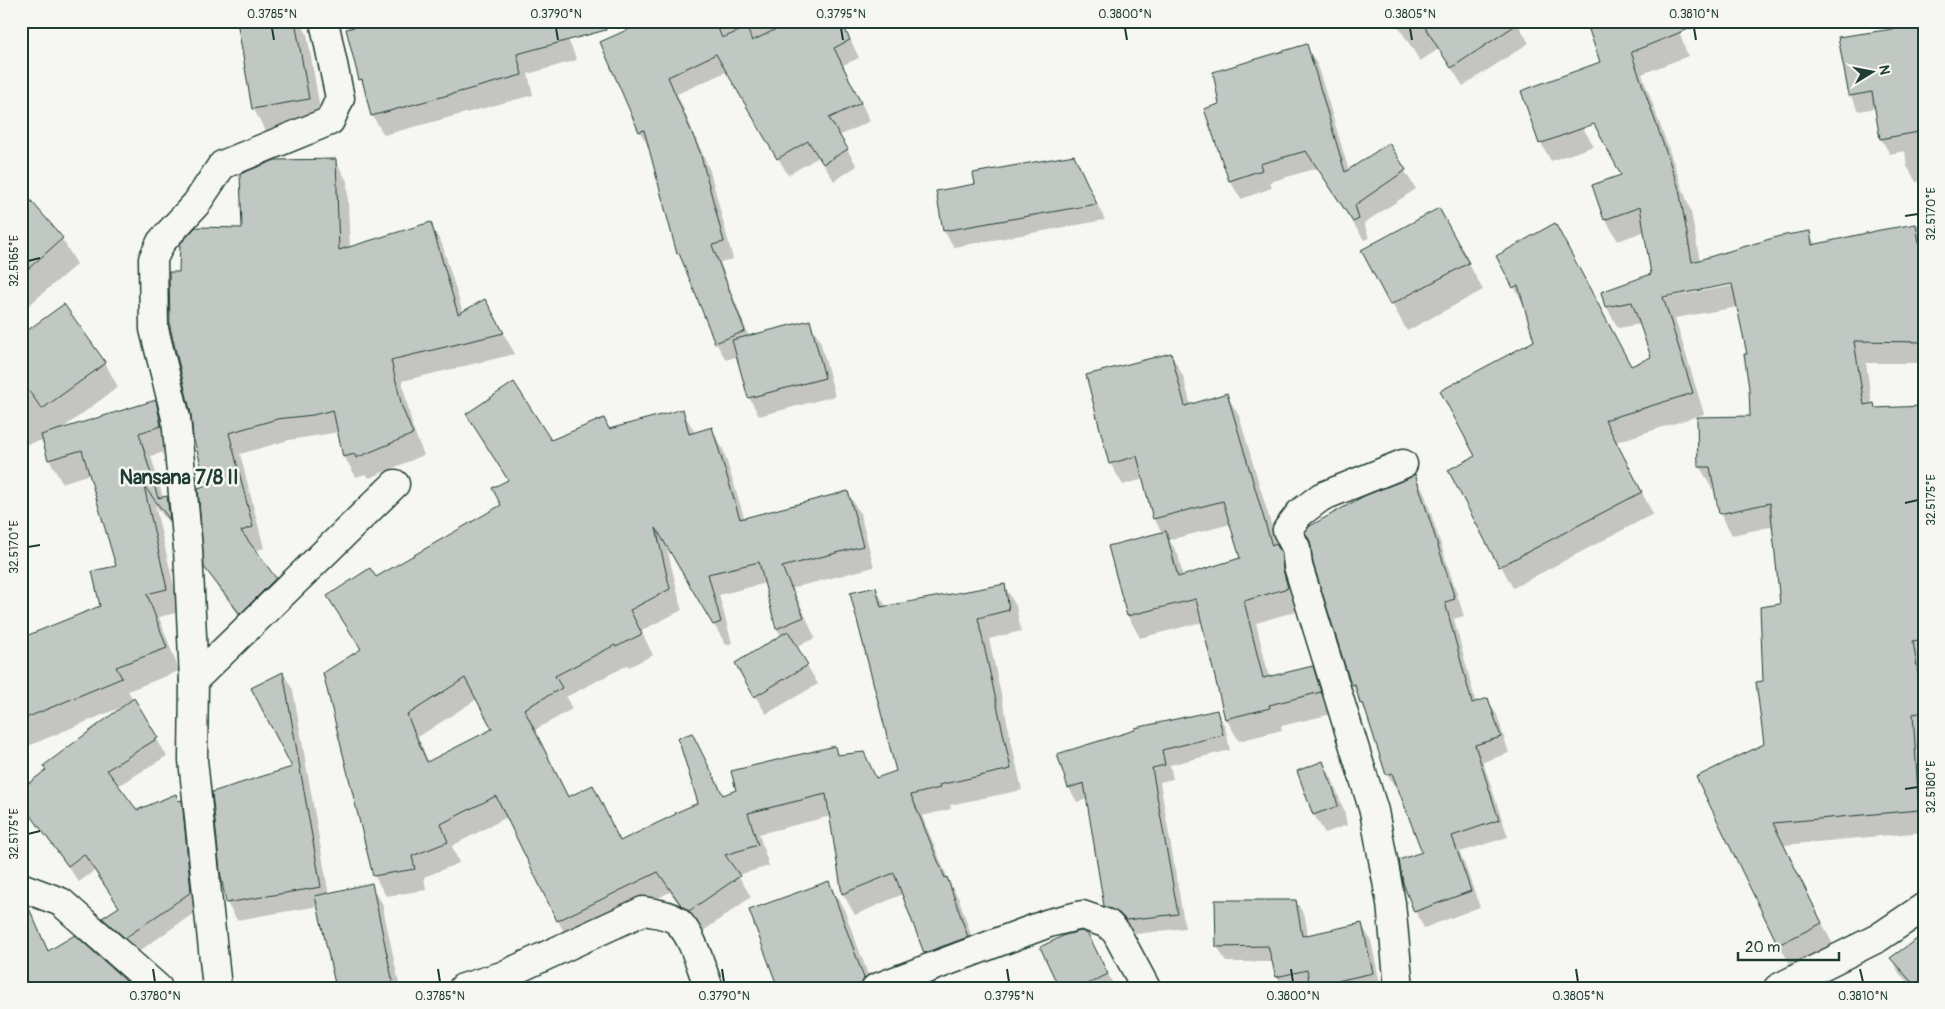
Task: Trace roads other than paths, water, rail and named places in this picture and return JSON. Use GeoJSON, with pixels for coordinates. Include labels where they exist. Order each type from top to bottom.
{"type":"FeatureCollection","features":[{"type":"Feature","properties":{"kind":"street"},"geometry":{"type":"LineString","coordinates":[[217,988],[194,760],[194,680],[188,549],[176,418],[154,330],[153,259],[161,242],[196,204],[222,165],[330,121],[340,98],[324,21]]}},
{"type":"Feature","properties":{"kind":"street"},"geometry":{"type":"LineString","coordinates":[[1399,988],[1391,902],[1374,810],[1298,566],[1296,548],[1287,530],[1300,513],[1321,497],[1403,464]]}},
{"type":"Feature","properties":{"kind":"street"},"geometry":{"type":"LineString","coordinates":[[194,680],[395,484]]}},
{"type":"Feature","properties":{"kind":"street"},"geometry":{"type":"LineString","coordinates":[[21,887],[61,902],[158,988]]}},
{"type":"Feature","properties":{"kind":"street"},"geometry":{"type":"LineString","coordinates":[[1778,988],[1878,938],[1924,907]]}},
{"type":"Feature","properties":{"kind":"street"},"geometry":{"type":"LineString","coordinates":[[463,988],[502,976],[643,911],[658,913],[675,920],[687,932],[709,988]]}},
{"type":"Feature","properties":{"kind":"street"},"geometry":{"type":"LineString","coordinates":[[876,988],[1049,923],[1082,915],[1108,924],[1116,932],[1146,988]]}},
{"type":"Feature","properties":{"kind":"district","name":"Nansana 7/8 II"},"geometry":{"type":"Point","coordinates":[179,477]}}]}
